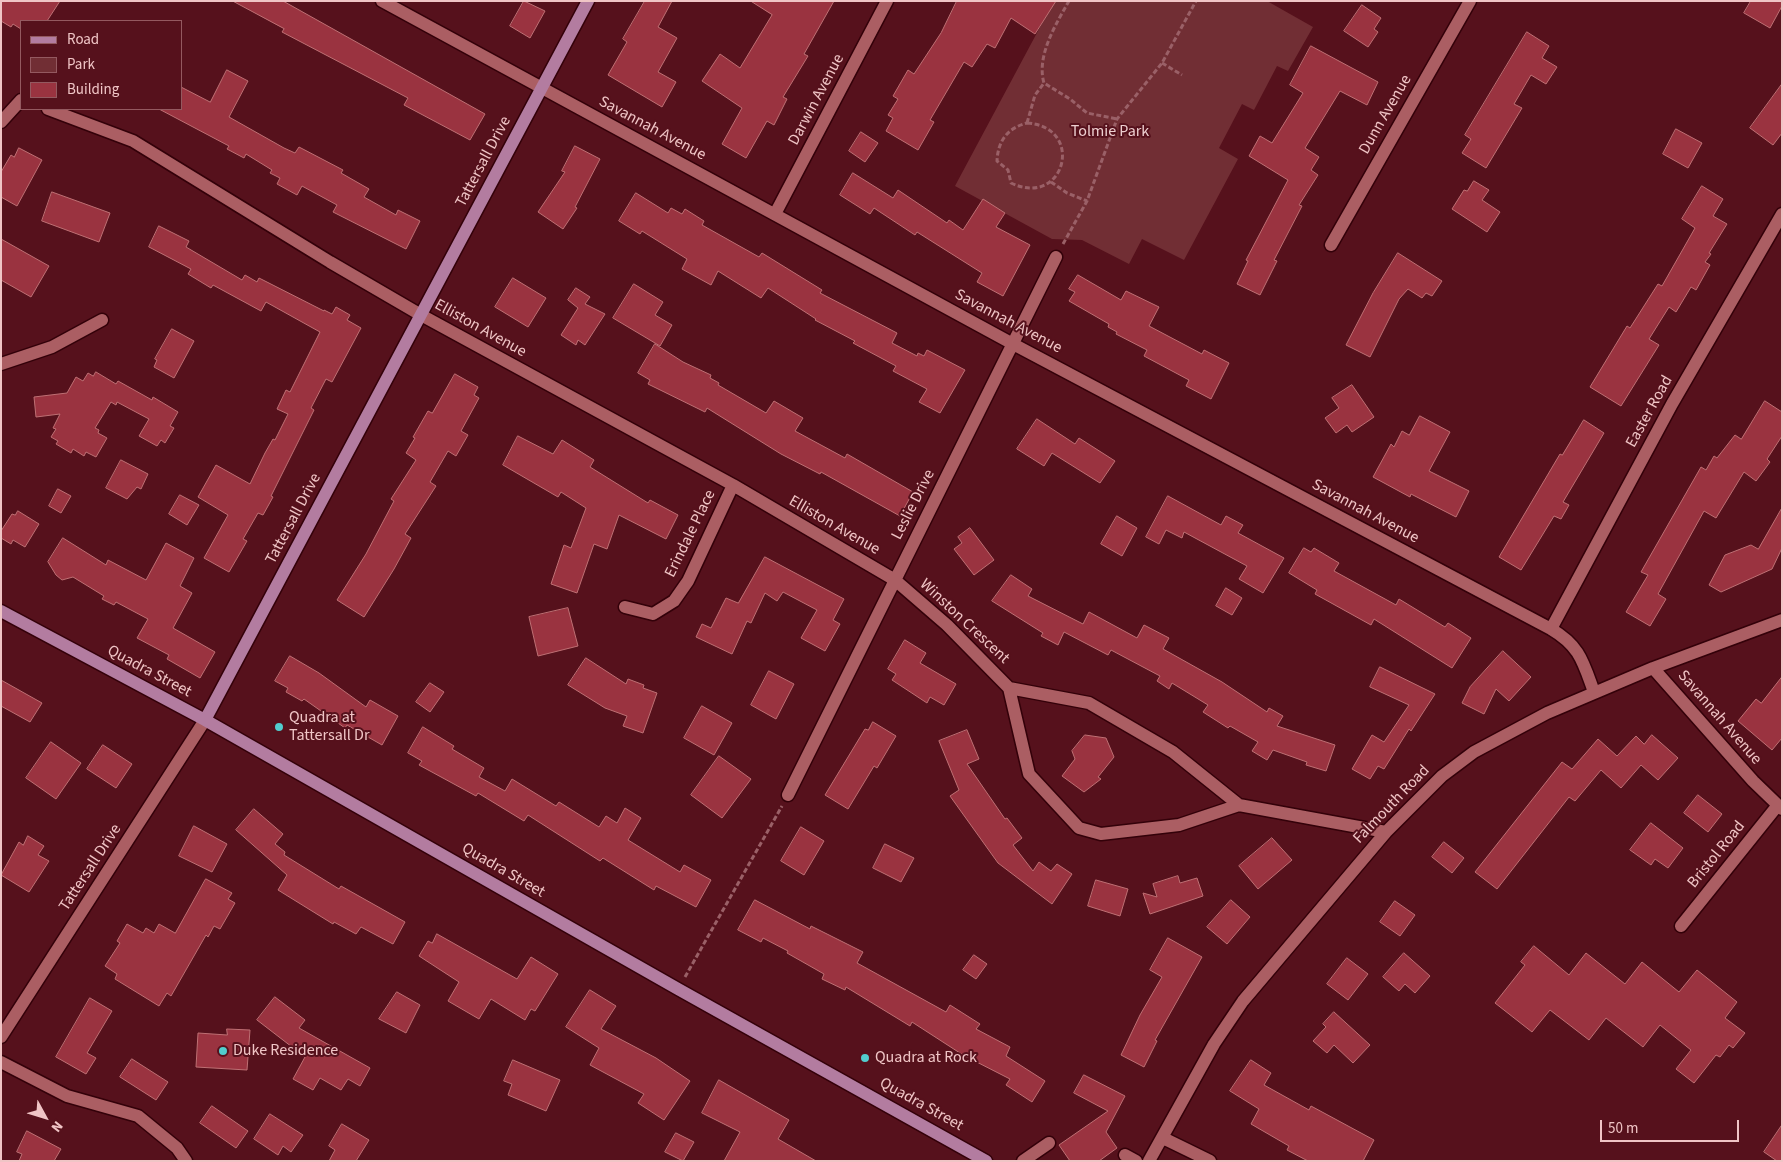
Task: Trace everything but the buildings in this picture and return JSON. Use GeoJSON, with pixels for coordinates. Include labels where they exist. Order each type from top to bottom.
{"type":"FeatureCollection","features":[{"type":"Feature","properties":{"kind":"main road","name":"Tattersall Drive"},"geometry":{"type":"LineString","coordinates":[[205,720],[588,1]]}},
{"type":"Feature","properties":{"kind":"main road","name":"Quadra Street"},"geometry":{"type":"LineString","coordinates":[[1,611],[205,720],[678,989],[986,1161]]}},
{"type":"Feature","properties":{"kind":"street","name":"Savannah Avenue"},"geometry":{"type":"LineString","coordinates":[[382,1],[1014,344],[1551,629],[1575,646],[1594,692]]}},
{"type":"Feature","properties":{"kind":"street","name":"Darwin Avenue"},"geometry":{"type":"LineString","coordinates":[[775,214],[887,1]]}},
{"type":"Feature","properties":{"kind":"street","name":"Dunn Avenue"},"geometry":{"type":"LineString","coordinates":[[1331,245],[1470,1]]}},
{"type":"Feature","properties":{"kind":"street"},"geometry":{"type":"LineString","coordinates":[[1,122],[20,101]]}},
{"type":"Feature","properties":{"kind":"street","name":"Elliston Avenue"},"geometry":{"type":"LineString","coordinates":[[51,110],[133,141],[330,262],[421,315],[733,485],[895,580]]}},
{"type":"Feature","properties":{"kind":"street","name":"Easter Road"},"geometry":{"type":"LineString","coordinates":[[1551,629],[1672,404],[1782,214]]}},
{"type":"Feature","properties":{"kind":"street","name":"Leslie Drive"},"geometry":{"type":"LineString","coordinates":[[788,795],[1056,257]]}},
{"type":"Feature","properties":{"kind":"street"},"geometry":{"type":"LineString","coordinates":[[1,364],[52,348],[102,320]]}},
{"type":"Feature","properties":{"kind":"street","name":"Erindale Place"},"geometry":{"type":"LineString","coordinates":[[625,607],[653,614],[674,601],[688,581],[733,485]]}},
{"type":"Feature","properties":{"kind":"street","name":"Winston Crescent"},"geometry":{"type":"LineString","coordinates":[[895,580],[947,625],[1009,688],[1029,774],[1079,828],[1101,834],[1179,825],[1239,804]]}},
{"type":"Feature","properties":{"kind":"street","name":"Falmouth Road"},"geometry":{"type":"LineString","coordinates":[[1150,1161],[1227,1022],[1386,832],[1442,776],[1474,752],[1547,713],[1654,668],[1782,620]]}},
{"type":"Feature","properties":{"kind":"street","name":"Savannah Avenue"},"geometry":{"type":"LineString","coordinates":[[1654,668],[1752,781],[1780,807]]}},
{"type":"Feature","properties":{"kind":"street","name":"Winston Crescent"},"geometry":{"type":"LineString","coordinates":[[1009,688],[1089,703],[1172,752],[1239,804],[1386,832]]}},
{"type":"Feature","properties":{"kind":"street","name":"Tattersall Drive"},"geometry":{"type":"LineString","coordinates":[[1,1036],[205,720]]}},
{"type":"Feature","properties":{"kind":"street","name":"Bristol Road"},"geometry":{"type":"LineString","coordinates":[[1681,926],[1780,807]]}},
{"type":"Feature","properties":{"kind":"street"},"geometry":{"type":"LineString","coordinates":[[1,1062],[67,1096],[138,1116],[177,1148],[186,1161]]}},
{"type":"Feature","properties":{"kind":"street"},"geometry":{"type":"LineString","coordinates":[[1163,1138],[1210,1161]]}},
{"type":"Feature","properties":{"kind":"street"},"geometry":{"type":"LineString","coordinates":[[1022,1161],[1049,1143]]}},
{"type":"Feature","properties":{"kind":"path"},"geometry":{"type":"LineString","coordinates":[[1027,123],[1035,95],[1044,83],[1042,69],[1050,38],[1069,1]]}},
{"type":"Feature","properties":{"kind":"path"},"geometry":{"type":"LineString","coordinates":[[1056,257],[1088,201],[1117,119],[1162,63],[1196,1]]}},
{"type":"Feature","properties":{"kind":"path"},"geometry":{"type":"LineString","coordinates":[[1162,63],[1182,75]]}},
{"type":"Feature","properties":{"kind":"path"},"geometry":{"type":"LineString","coordinates":[[1044,83],[1070,99],[1086,113],[1117,119]]}},
{"type":"Feature","properties":{"kind":"path"},"geometry":{"type":"LineString","coordinates":[[1027,123],[1045,127],[1058,140],[1063,158],[1061,167],[1051,182],[1036,188],[1020,188],[1011,183],[1008,170],[997,161],[1000,143],[1011,129],[1027,123]]}},
{"type":"Feature","properties":{"kind":"path"},"geometry":{"type":"LineString","coordinates":[[1051,182],[1067,194],[1088,201]]}},
{"type":"Feature","properties":{"kind":"path"},"geometry":{"type":"LineString","coordinates":[[678,989],[788,795]]}},
{"type":"Feature","properties":{"kind":"green space","name":"Tolmie Park"},"geometry":{"type":"Polygon","coordinates":[[[1054,1],[1267,1],[1313,27],[1288,71],[1277,66],[1254,110],[1242,104],[1219,148],[1238,159],[1184,260],[1142,239],[1129,264],[1082,240],[1052,239],[955,186],[1054,1]]]}},
{"type":"Feature","properties":{"kind":"place","name":"Quadra at Tattersall Dr"},"geometry":{"type":"Point","coordinates":[279,727]}},
{"type":"Feature","properties":{"kind":"place","name":"Duke Residence"},"geometry":{"type":"Point","coordinates":[223,1051]}},
{"type":"Feature","properties":{"kind":"place","name":"Quadra at Rock"},"geometry":{"type":"Point","coordinates":[865,1058]}}]}
